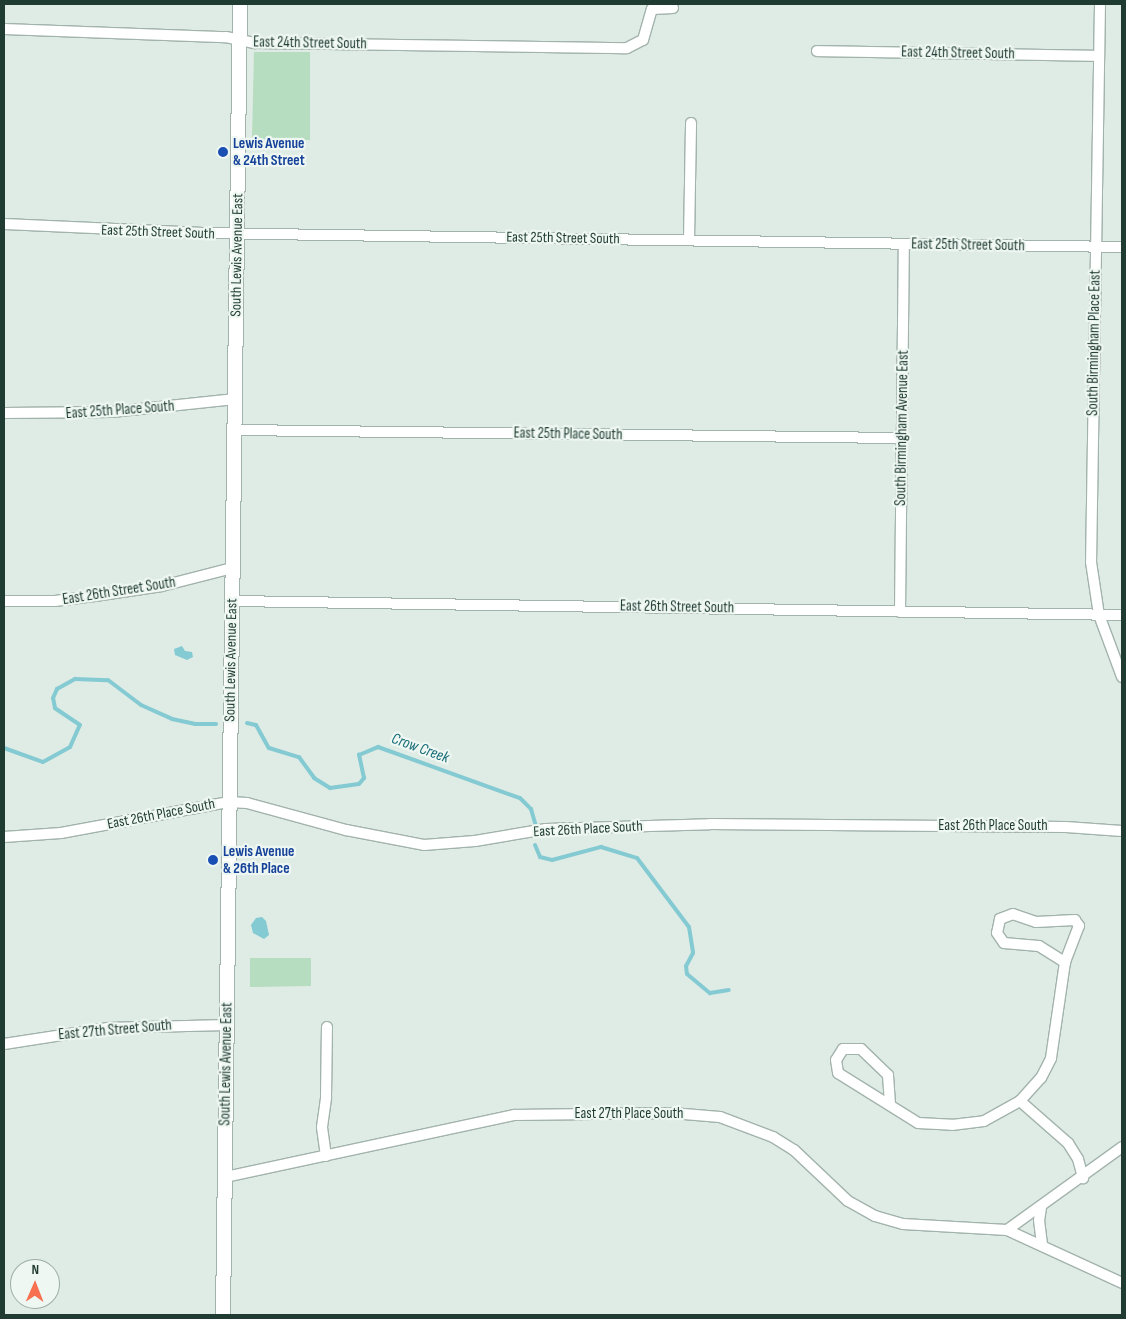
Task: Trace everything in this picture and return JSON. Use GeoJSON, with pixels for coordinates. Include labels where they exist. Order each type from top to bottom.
{"type":"FeatureCollection","features":[{"type":"Feature","properties":{"kind":"main road","name":"South Lewis Avenue East"},"geometry":{"type":"LineString","coordinates":[[223,1315],[240,4]]}},
{"type":"Feature","properties":{"kind":"street","name":"South Birmingham Place East"},"geometry":{"type":"LineString","coordinates":[[1100,4],[1091,546],[1099,614],[1122,677]]}},
{"type":"Feature","properties":{"kind":"street","name":"East 24th Street South"},"geometry":{"type":"LineString","coordinates":[[4,29],[239,40],[254,43],[618,48],[635,46],[644,40],[652,9],[674,8]]}},
{"type":"Feature","properties":{"kind":"street","name":"East 24th Street South"},"geometry":{"type":"LineString","coordinates":[[817,51],[1099,56]]}},
{"type":"Feature","properties":{"kind":"street"},"geometry":{"type":"LineString","coordinates":[[689,240],[691,123]]}},
{"type":"Feature","properties":{"kind":"street","name":"East 25th Street South"},"geometry":{"type":"LineString","coordinates":[[4,224],[237,234],[1122,247]]}},
{"type":"Feature","properties":{"kind":"street","name":"South Birmingham Avenue East"},"geometry":{"type":"LineString","coordinates":[[900,612],[904,244]]}},
{"type":"Feature","properties":{"kind":"street","name":"East 25th Place South"},"geometry":{"type":"LineString","coordinates":[[4,413],[112,412],[235,399]]}},
{"type":"Feature","properties":{"kind":"street","name":"East 25th Place South"},"geometry":{"type":"LineString","coordinates":[[235,430],[901,438]]}},
{"type":"Feature","properties":{"kind":"street","name":"East 26th Street South"},"geometry":{"type":"LineString","coordinates":[[4,601],[55,601],[95,596],[162,586],[232,568]]}},
{"type":"Feature","properties":{"kind":"street","name":"East 26th Street South"},"geometry":{"type":"LineString","coordinates":[[232,601],[1122,615]]}},
{"type":"Feature","properties":{"kind":"street","name":"East 26th Place South"},"geometry":{"type":"LineString","coordinates":[[4,837],[61,833],[229,802],[247,803],[346,830],[424,845],[475,841],[546,829],[710,824],[1066,827],[1122,831]]}},
{"type":"Feature","properties":{"kind":"street"},"geometry":{"type":"LineString","coordinates":[[890,1104],[888,1075],[861,1049],[843,1049],[836,1060],[838,1073],[918,1123],[952,1125],[984,1121],[1020,1100],[1041,1078],[1051,1058],[1065,962],[1079,932],[1075,920],[1036,922],[1013,914],[1000,919],[997,934],[1004,944],[1039,946],[1065,962]]}},
{"type":"Feature","properties":{"kind":"street","name":"East 27th Street South"},"geometry":{"type":"LineString","coordinates":[[4,1044],[108,1028],[227,1025]]}},
{"type":"Feature","properties":{"kind":"street"},"geometry":{"type":"LineString","coordinates":[[326,1156],[322,1127],[326,1097],[327,1027]]}},
{"type":"Feature","properties":{"kind":"street"},"geometry":{"type":"LineString","coordinates":[[1020,1100],[1068,1143],[1078,1159],[1083,1178]]}},
{"type":"Feature","properties":{"kind":"street","name":"East 27th Place South"},"geometry":{"type":"LineString","coordinates":[[225,1178],[514,1115],[672,1113],[720,1117],[773,1137],[794,1150],[848,1201],[888,1222],[1007,1230]]}},
{"type":"Feature","properties":{"kind":"street"},"geometry":{"type":"LineString","coordinates":[[1007,1230],[1083,1178],[1122,1147]]}},
{"type":"Feature","properties":{"kind":"street"},"geometry":{"type":"LineString","coordinates":[[1041,1208],[1039,1220],[1042,1246]]}},
{"type":"Feature","properties":{"kind":"street"},"geometry":{"type":"LineString","coordinates":[[1007,1230],[1122,1283]]}},
{"type":"Feature","properties":{"kind":"green space"},"geometry":{"type":"Polygon","coordinates":[[[254,52],[310,52],[310,140],[252,139],[254,52]]]}},
{"type":"Feature","properties":{"kind":"green space"},"geometry":{"type":"Polygon","coordinates":[[[250,958],[311,958],[311,986],[250,987],[250,958]]]}},
{"type":"Feature","properties":{"kind":"water"},"geometry":{"type":"Polygon","coordinates":[[[182,646],[185,651],[192,652],[193,657],[187,660],[175,655],[174,649],[182,646]]]}},
{"type":"Feature","properties":{"kind":"water"},"geometry":{"type":"Polygon","coordinates":[[[262,917],[266,921],[269,935],[264,939],[253,933],[251,925],[256,918],[262,917]]]}},
{"type":"Feature","properties":{"kind":"waterway","name":"Crow Creek"},"geometry":{"type":"LineString","coordinates":[[4,748],[43,762],[70,747],[80,725],[55,708],[53,698],[57,689],[75,679],[108,680],[141,705],[172,719],[195,724],[216,724]]}},
{"type":"Feature","properties":{"kind":"waterway","name":"Crow Creek"},"geometry":{"type":"LineString","coordinates":[[247,723],[256,725],[269,748],[299,757],[314,778],[330,788],[359,784],[364,778],[359,755],[378,747],[520,798],[531,809],[536,826]]}},
{"type":"Feature","properties":{"kind":"waterway","name":"Crow Creek"},"geometry":{"type":"LineString","coordinates":[[535,845],[540,857],[552,860],[601,847],[637,858],[689,927],[693,953],[686,966],[687,974],[710,993],[729,990]]}},
{"type":"Feature","properties":{"kind":"place","name":"Lewis Avenue & 24th Street"},"geometry":{"type":"Point","coordinates":[223,152]}},
{"type":"Feature","properties":{"kind":"place","name":"Lewis Avenue & 26th Place"},"geometry":{"type":"Point","coordinates":[213,860]}}]}
